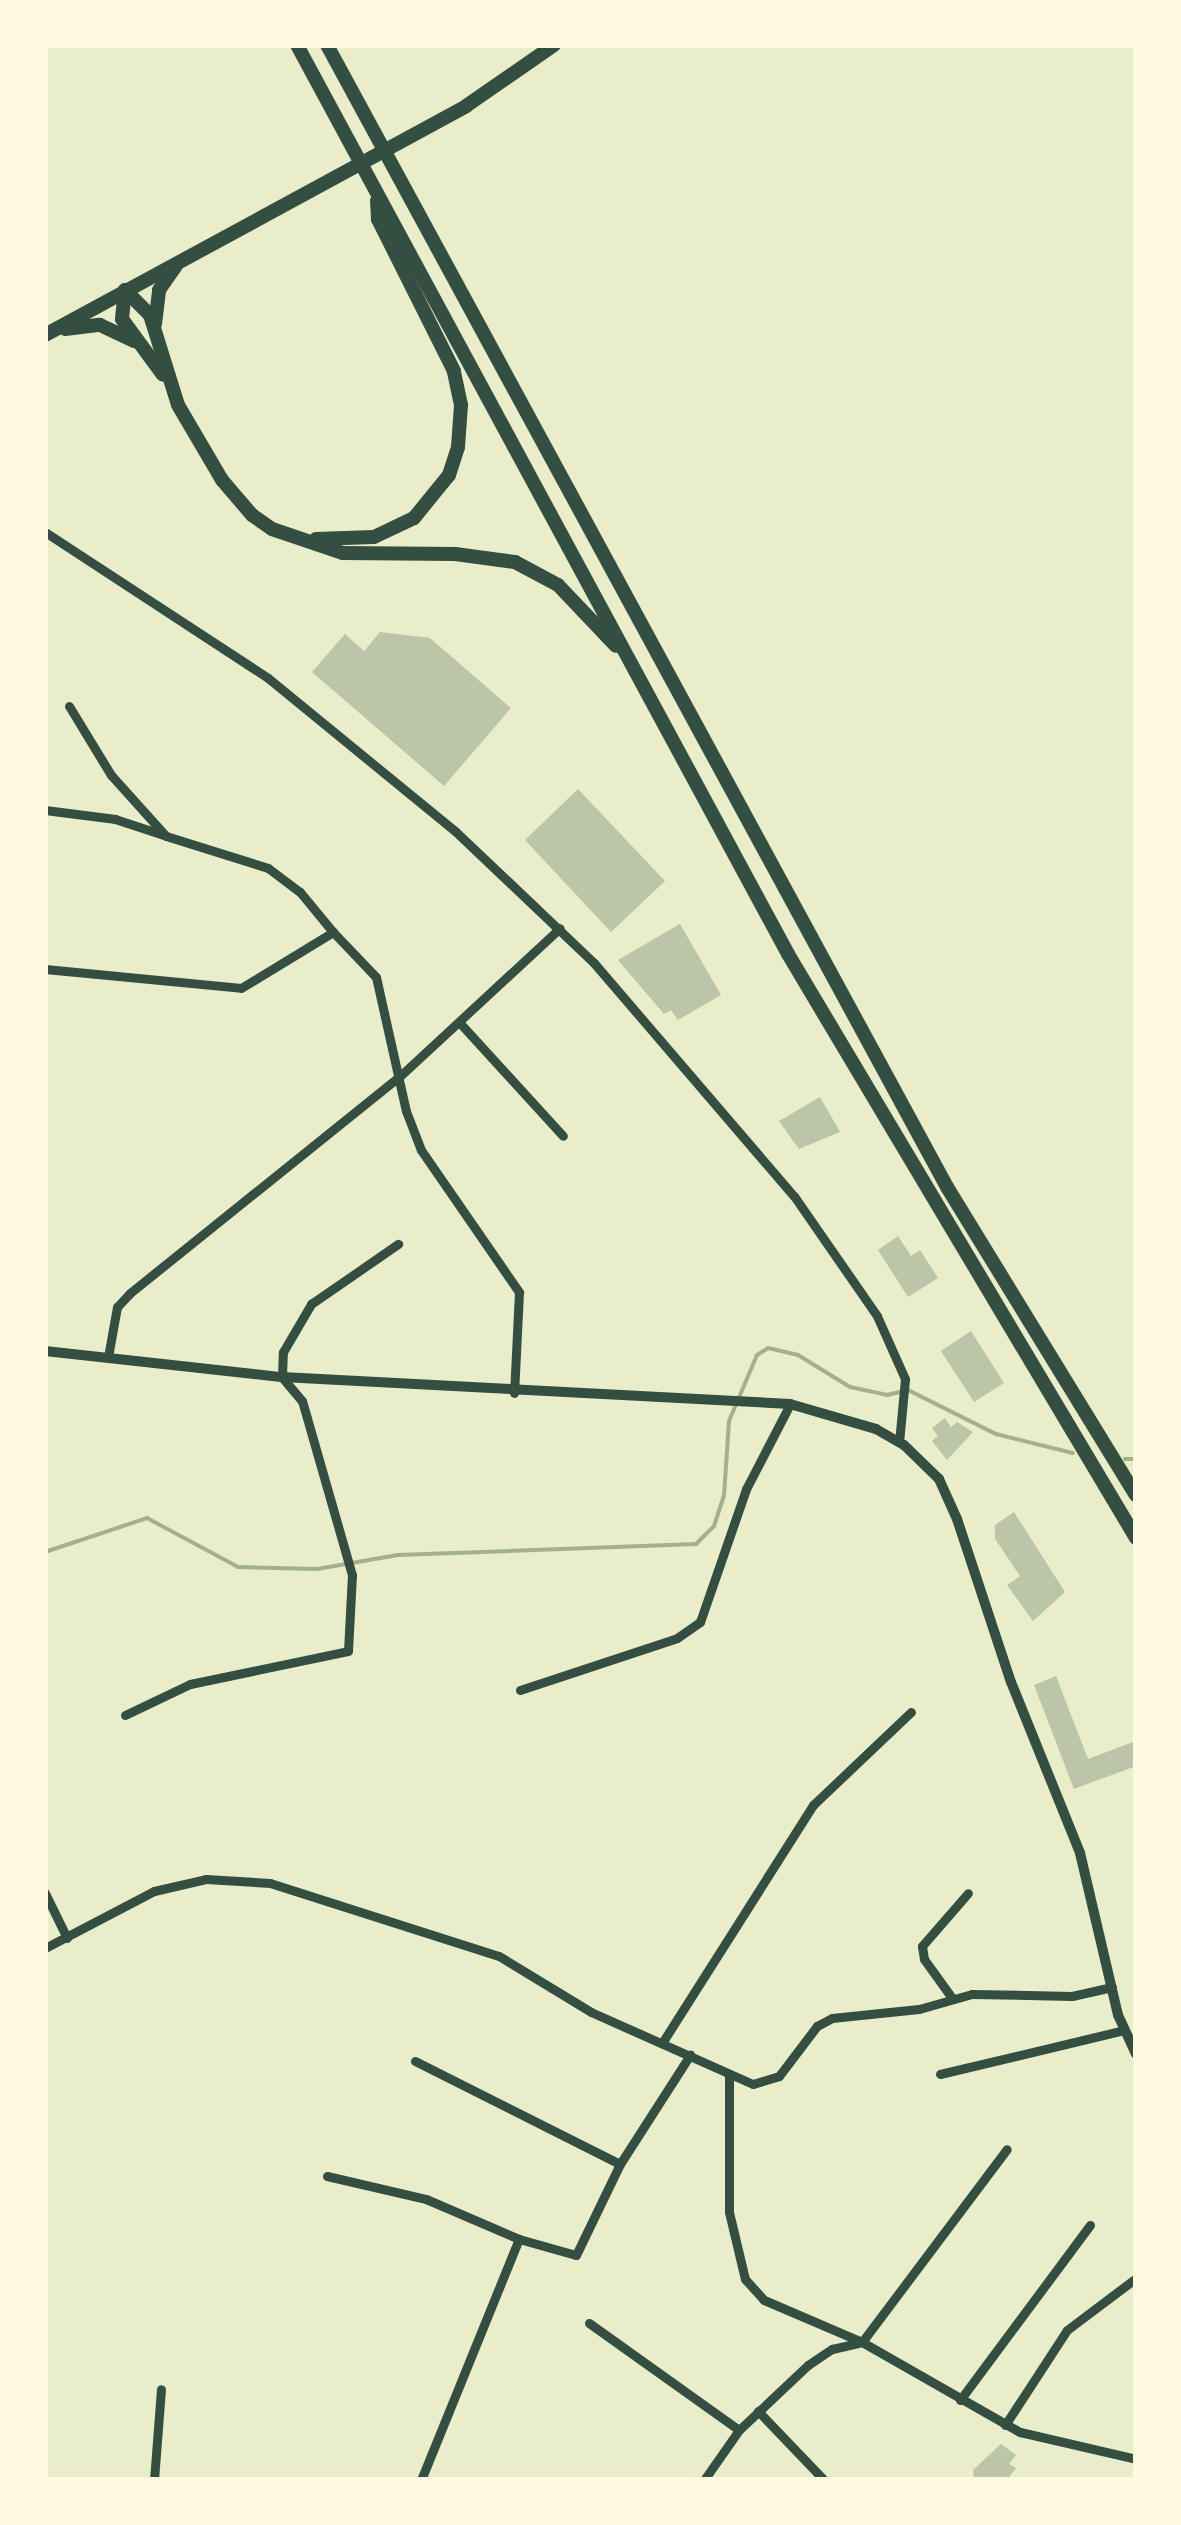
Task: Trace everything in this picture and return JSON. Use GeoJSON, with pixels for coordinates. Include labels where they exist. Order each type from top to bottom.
{"type":"FeatureCollection","features":[{"type":"Feature","properties":{"kind":"main road"},"geometry":{"type":"LineString","coordinates":[[297,45],[788,954],[1136,1538]]}},
{"type":"Feature","properties":{"kind":"main road"},"geometry":{"type":"LineString","coordinates":[[330,45],[947,1187],[1136,1495]]}},
{"type":"Feature","properties":{"kind":"main road"},"geometry":{"type":"LineString","coordinates":[[50,332],[423,128],[552,46]]}},
{"type":"Feature","properties":{"kind":"main road"},"geometry":{"type":"LineString","coordinates":[[290,537],[344,542],[396,530],[440,489],[458,447],[461,405],[454,371],[378,219],[377,195]]}},
{"type":"Feature","properties":{"kind":"main road"},"geometry":{"type":"LineString","coordinates":[[155,330],[159,290],[183,258]]}},
{"type":"Feature","properties":{"kind":"main road"},"geometry":{"type":"LineString","coordinates":[[126,290],[122,319],[134,341],[166,378],[222,480],[252,515],[290,537],[343,553],[456,554],[515,562],[558,584],[628,656]]}},
{"type":"Feature","properties":{"kind":"main road"},"geometry":{"type":"LineString","coordinates":[[126,290],[141,301],[155,330],[166,378]]}},
{"type":"Feature","properties":{"kind":"main road"},"geometry":{"type":"LineString","coordinates":[[50,332],[100,325],[134,341]]}},
{"type":"Feature","properties":{"kind":"street"},"geometry":{"type":"LineString","coordinates":[[45,532],[268,678],[456,831],[560,928],[803,1208],[877,1316],[905,1379],[899,1442]]}},
{"type":"Feature","properties":{"kind":"street"},"geometry":{"type":"LineString","coordinates":[[69,706],[110,775],[166,836]]}},
{"type":"Feature","properties":{"kind":"street"},"geometry":{"type":"LineString","coordinates":[[45,810],[115,819],[268,868],[300,892],[376,976],[399,1077],[422,1150],[519,1292],[514,1393]]}},
{"type":"Feature","properties":{"kind":"street"},"geometry":{"type":"LineString","coordinates":[[108,1357],[117,1307],[130,1293],[399,1077],[560,928]]}},
{"type":"Feature","properties":{"kind":"street"},"geometry":{"type":"LineString","coordinates":[[45,969],[241,988],[333,932]]}},
{"type":"Feature","properties":{"kind":"street"},"geometry":{"type":"LineString","coordinates":[[459,1022],[563,1136]]}},
{"type":"Feature","properties":{"kind":"street"},"geometry":{"type":"LineString","coordinates":[[126,1715],[190,1684],[348,1650],[352,1575],[302,1400],[282,1377],[286,1340],[299,1317],[398,1244]]}},
{"type":"Feature","properties":{"kind":"street"},"geometry":{"type":"LineString","coordinates":[[45,1350],[282,1377],[514,1393],[790,1404],[899,1442],[939,1479],[957,1519],[1011,1682],[1080,1852],[1112,1987],[1124,2030],[1136,2054]]}},
{"type":"Feature","properties":{"kind":"street"},"geometry":{"type":"LineString","coordinates":[[520,1690],[677,1638],[700,1622],[746,1489],[790,1404]]}},
{"type":"Feature","properties":{"kind":"street"},"geometry":{"type":"LineString","coordinates":[[662,2043],[806,1816],[912,1712]]}},
{"type":"Feature","properties":{"kind":"street"},"geometry":{"type":"LineString","coordinates":[[45,1948],[154,1891],[206,1879],[270,1882],[499,1956],[592,2012],[753,2084],[771,2081],[817,2026],[832,2018],[919,2009],[989,1992],[1072,1996],[1112,1987]]}},
{"type":"Feature","properties":{"kind":"street"},"geometry":{"type":"LineString","coordinates":[[952,1998],[924,1959],[922,1946],[968,1892]]}},
{"type":"Feature","properties":{"kind":"street"},"geometry":{"type":"LineString","coordinates":[[45,1894],[67,1938]]}},
{"type":"Feature","properties":{"kind":"street"},"geometry":{"type":"LineString","coordinates":[[940,2074],[1124,2030]]}},
{"type":"Feature","properties":{"kind":"street"},"geometry":{"type":"LineString","coordinates":[[327,2176],[426,2199],[520,2239],[576,2255],[620,2164],[690,2055]]}},
{"type":"Feature","properties":{"kind":"street"},"geometry":{"type":"LineString","coordinates":[[415,2060],[620,2164]]}},
{"type":"Feature","properties":{"kind":"street"},"geometry":{"type":"LineString","coordinates":[[729,2076],[728,2212],[745,2279],[764,2300],[862,2342],[1005,2425],[1136,2459]]}},
{"type":"Feature","properties":{"kind":"street"},"geometry":{"type":"LineString","coordinates":[[704,2480],[739,2430],[816,2358],[862,2342],[1007,2148]]}},
{"type":"Feature","properties":{"kind":"street"},"geometry":{"type":"LineString","coordinates":[[960,2400],[1090,2225]]}},
{"type":"Feature","properties":{"kind":"street"},"geometry":{"type":"LineString","coordinates":[[421,2480],[520,2239]]}},
{"type":"Feature","properties":{"kind":"street"},"geometry":{"type":"LineString","coordinates":[[1005,2425],[1067,2330],[1136,2278]]}},
{"type":"Feature","properties":{"kind":"street"},"geometry":{"type":"LineString","coordinates":[[589,2324],[739,2430]]}},
{"type":"Feature","properties":{"kind":"street"},"geometry":{"type":"LineString","coordinates":[[154,2480],[161,2388]]}},
{"type":"Feature","properties":{"kind":"street"},"geometry":{"type":"LineString","coordinates":[[758,2411],[824,2480]]}},
{"type":"Feature","properties":{"kind":"building"},"geometry":{"type":"Polygon","coordinates":[[[380,632],[430,638],[511,708],[444,786],[312,672],[345,634],[364,651],[380,632]]]}},
{"type":"Feature","properties":{"kind":"building"},"geometry":{"type":"Polygon","coordinates":[[[578,789],[665,881],[611,932],[525,840],[578,789]]]}},
{"type":"Feature","properties":{"kind":"building"},"geometry":{"type":"Polygon","coordinates":[[[680,924],[721,995],[678,1020],[671,1010],[664,1014],[618,960],[680,924]]]}},
{"type":"Feature","properties":{"kind":"building"},"geometry":{"type":"Polygon","coordinates":[[[820,1097],[840,1132],[799,1149],[779,1121],[820,1097]]]}},
{"type":"Feature","properties":{"kind":"building"},"geometry":{"type":"Polygon","coordinates":[[[898,1236],[911,1256],[920,1250],[938,1278],[908,1297],[878,1250],[898,1236]]]}},
{"type":"Feature","properties":{"kind":"building"},"geometry":{"type":"Polygon","coordinates":[[[971,1331],[1004,1383],[974,1402],[941,1351],[971,1331]]]}},
{"type":"Feature","properties":{"kind":"building"},"geometry":{"type":"Polygon","coordinates":[[[945,1418],[951,1427],[957,1422],[973,1432],[947,1460],[932,1441],[938,1436],[932,1428],[945,1418]]]}},
{"type":"Feature","properties":{"kind":"building"},"geometry":{"type":"Polygon","coordinates":[[[1014,1512],[1065,1592],[1033,1621],[1007,1585],[1020,1576],[995,1539],[995,1525],[1014,1512]]]}},
{"type":"Feature","properties":{"kind":"building"},"geometry":{"type":"Polygon","coordinates":[[[1056,1676],[1088,1759],[1133,1742],[1136,1766],[1074,1789],[1034,1685],[1056,1676]]]}},
{"type":"Feature","properties":{"kind":"building"},"geometry":{"type":"Polygon","coordinates":[[[1001,2444],[1016,2455],[1009,2464],[1016,2468],[1007,2480],[974,2480],[973,2470],[1001,2444]]]}},
{"type":"Feature","properties":{"kind":"waterway"},"geometry":{"type":"LineString","coordinates":[[45,1552],[147,1518],[238,1567],[317,1569],[398,1555],[696,1544],[714,1526],[724,1496],[729,1421],[757,1355],[768,1348],[798,1355],[850,1387],[887,1395],[908,1390],[996,1434],[1073,1453]]}},
{"type":"Feature","properties":{"kind":"waterway"},"geometry":{"type":"LineString","coordinates":[[1125,1459],[1136,1459]]}}]}
